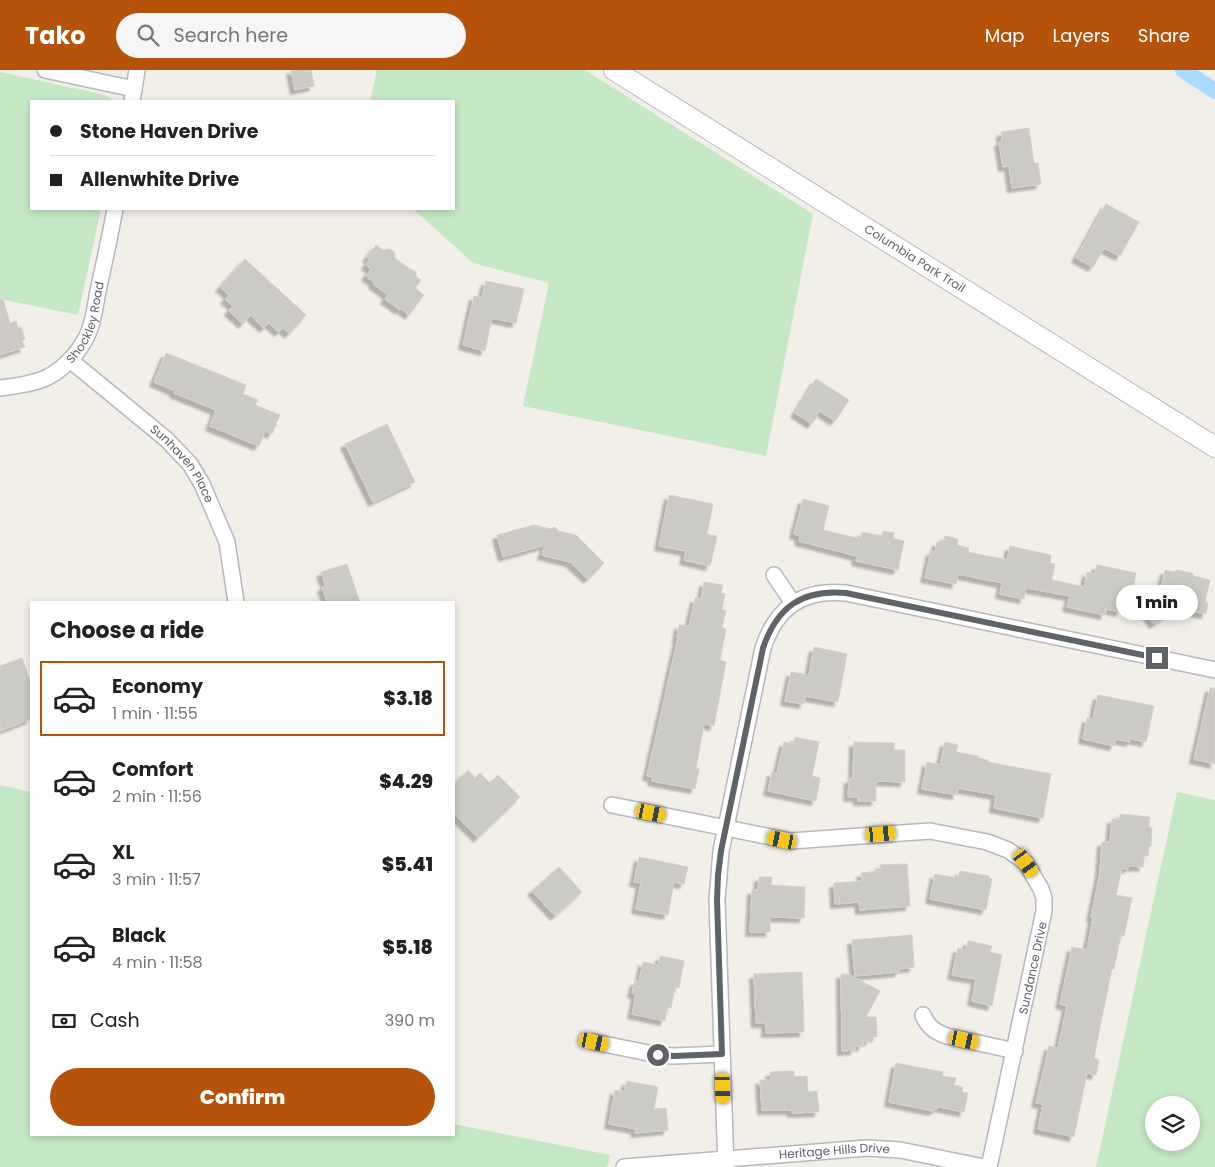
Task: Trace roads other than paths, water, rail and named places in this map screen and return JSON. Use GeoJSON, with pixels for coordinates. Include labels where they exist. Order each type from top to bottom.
{"type":"FeatureCollection","features":[{"type":"Feature","properties":{"kind":"main road","name":"Columbia Park Trail"},"geometry":{"type":"LineString","coordinates":[[614,70],[1215,447]]}},
{"type":"Feature","properties":{"kind":"street"},"geometry":{"type":"LineString","coordinates":[[45,70],[133,95],[137,70]]}},
{"type":"Feature","properties":{"kind":"street","name":"Shockley Road"},"geometry":{"type":"LineString","coordinates":[[0,388],[27,384],[58,371],[70,360],[88,335],[115,210]]}},
{"type":"Feature","properties":{"kind":"street","name":"Sunhaven Place"},"geometry":{"type":"LineString","coordinates":[[70,360],[166,439],[190,464],[202,484],[227,542],[236,601]]}},
{"type":"Feature","properties":{"kind":"street"},"geometry":{"type":"LineString","coordinates":[[774,576],[792,603]]}},
{"type":"Feature","properties":{"kind":"street"},"geometry":{"type":"LineString","coordinates":[[726,1163],[717,900],[719,867],[763,648],[772,626],[784,610],[792,603],[809,595],[830,591],[846,593],[1215,670]]}},
{"type":"Feature","properties":{"kind":"street","name":"Sundance Drive"},"geometry":{"type":"LineString","coordinates":[[612,805],[791,841],[920,831],[935,832],[1000,846],[1038,868],[1044,898],[1044,911],[989,1167]]}},
{"type":"Feature","properties":{"kind":"street"},"geometry":{"type":"LineString","coordinates":[[923,1015],[927,1024],[937,1032],[947,1036],[1015,1051]]}},
{"type":"Feature","properties":{"kind":"street"},"geometry":{"type":"LineString","coordinates":[[594,1042],[658,1055],[722,1054]]}},
{"type":"Feature","properties":{"kind":"street","name":"Heritage Hills Drive"},"geometry":{"type":"LineString","coordinates":[[624,1167],[726,1163],[867,1148],[900,1150],[984,1167]]}},
{"type":"Feature","properties":{"kind":"waterway"},"geometry":{"type":"LineString","coordinates":[[1183,70],[1215,91]]}}]}
